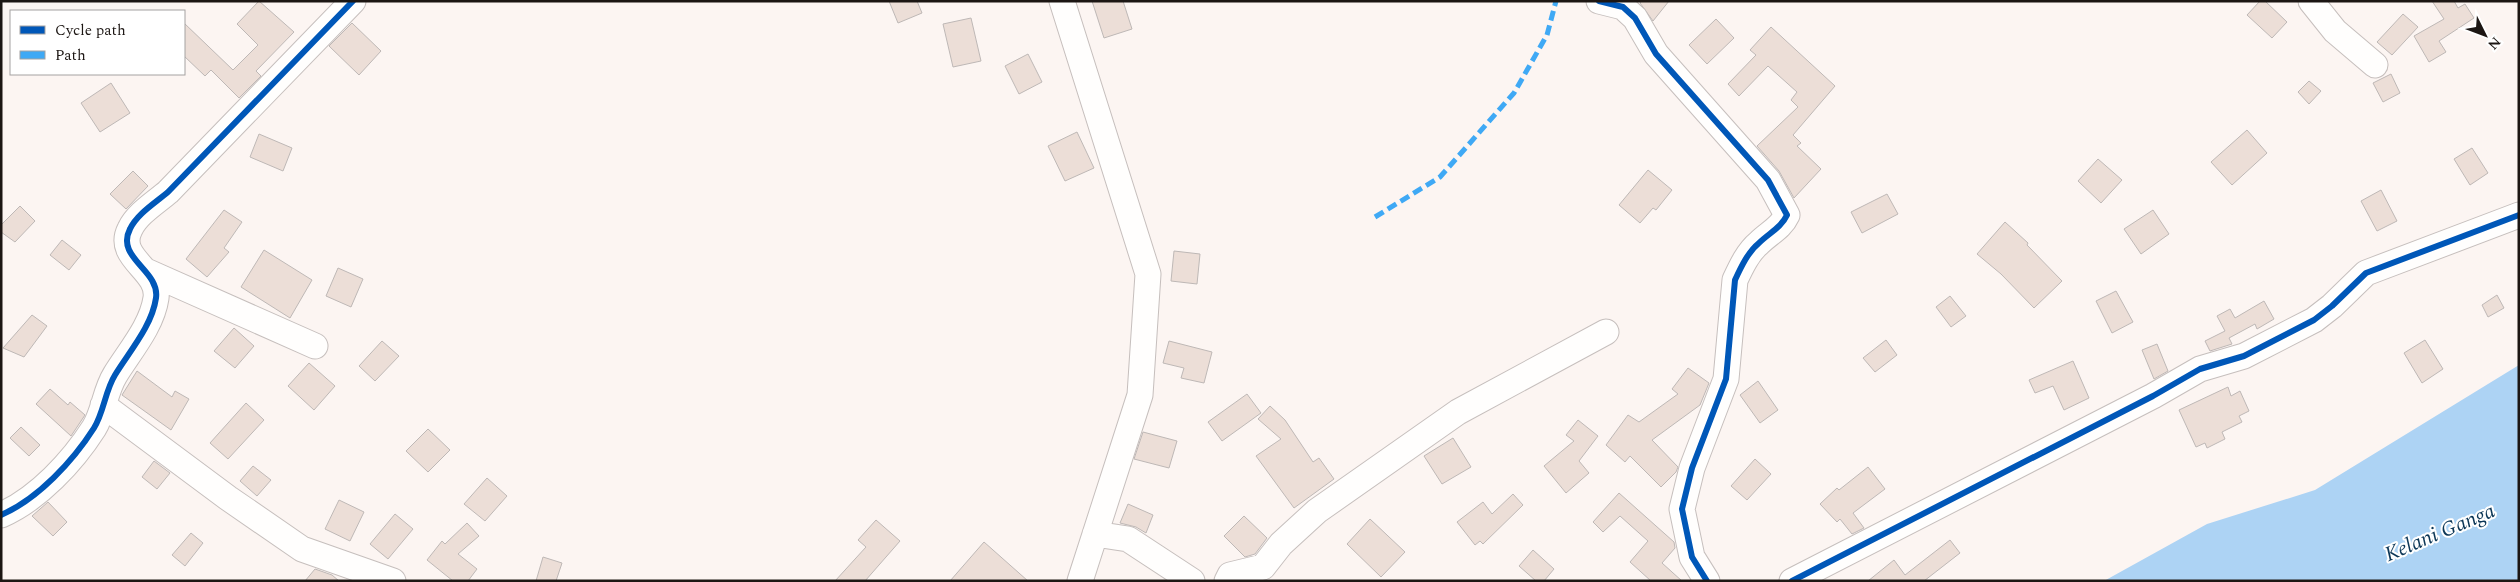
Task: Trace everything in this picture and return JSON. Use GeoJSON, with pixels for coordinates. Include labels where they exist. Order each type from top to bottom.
{"type":"FeatureCollection","features":[{"type":"Feature","properties":{"kind":"street"},"geometry":{"type":"LineString","coordinates":[[1,514],[18,508],[66,463],[95,426],[108,387],[146,325],[156,298],[154,283],[146,271],[133,259],[126,242],[130,229],[353,1]]}},
{"type":"Feature","properties":{"kind":"street"},"geometry":{"type":"LineString","coordinates":[[1062,1],[1148,274],[1140,395],[1080,581]]}},
{"type":"Feature","properties":{"kind":"street"},"geometry":{"type":"LineString","coordinates":[[1599,1],[1623,7],[1635,18],[1656,54],[1768,180],[1787,215],[1783,223],[1757,244],[1742,265],[1735,280],[1726,379],[1692,468],[1682,509],[1692,557],[1707,581]]}},
{"type":"Feature","properties":{"kind":"street"},"geometry":{"type":"LineString","coordinates":[[2311,1],[2336,31],[2375,65]]}},
{"type":"Feature","properties":{"kind":"street"},"geometry":{"type":"LineString","coordinates":[[1792,581],[2153,396],[2200,369],[2244,356],[2314,320],[2332,306],[2366,273],[2519,215]]}},
{"type":"Feature","properties":{"kind":"street"},"geometry":{"type":"LineString","coordinates":[[146,271],[315,346]]}},
{"type":"Feature","properties":{"kind":"street"},"geometry":{"type":"LineString","coordinates":[[1227,581],[1230,575],[1263,567],[1282,544],[1317,511],[1458,412],[1606,332]]}},
{"type":"Feature","properties":{"kind":"street"},"geometry":{"type":"LineString","coordinates":[[103,405],[228,498],[302,549],[393,581]]}},
{"type":"Feature","properties":{"kind":"street"},"geometry":{"type":"LineString","coordinates":[[1095,534],[1128,539],[1192,581]]}},
{"type":"Feature","properties":{"kind":"water","name":"Kelani Ganga"},"geometry":{"type":"Polygon","coordinates":[[[2519,365],[2519,581],[2104,581],[2207,524],[2315,490],[2519,365]]]}},
{"type":"Feature","properties":{"kind":"building"},"geometry":{"type":"Polygon","coordinates":[[[259,1],[294,32],[256,71],[261,76],[239,98],[211,70],[205,76],[185,57],[185,24],[233,70],[258,45],[237,24],[259,1]]]}},
{"type":"Feature","properties":{"kind":"building"},"geometry":{"type":"Polygon","coordinates":[[[889,1],[917,1],[922,13],[898,23],[889,1]]]}},
{"type":"Feature","properties":{"kind":"building"},"geometry":{"type":"Polygon","coordinates":[[[1092,1],[1123,1],[1132,29],[1104,38],[1092,1]]]}},
{"type":"Feature","properties":{"kind":"building"},"geometry":{"type":"Polygon","coordinates":[[[1642,1],[1669,1],[1653,21],[1640,3],[1642,1]]]}},
{"type":"Feature","properties":{"kind":"building"},"geometry":{"type":"Polygon","coordinates":[[[2260,1],[2265,1],[2287,22],[2272,38],[2247,15],[2260,1]]]}},
{"type":"Feature","properties":{"kind":"building"},"geometry":{"type":"Polygon","coordinates":[[[2432,1],[2454,1],[2458,8],[2465,4],[2474,18],[2439,41],[2446,52],[2429,62],[2414,36],[2444,19],[2432,1]]]}},
{"type":"Feature","properties":{"kind":"building"},"geometry":{"type":"Polygon","coordinates":[[[2403,14],[2418,27],[2392,55],[2377,42],[2403,14]]]}},
{"type":"Feature","properties":{"kind":"building"},"geometry":{"type":"Polygon","coordinates":[[[971,18],[981,61],[953,67],[943,24],[971,18]]]}},
{"type":"Feature","properties":{"kind":"building"},"geometry":{"type":"Polygon","coordinates":[[[1716,19],[1734,38],[1707,64],[1689,45],[1716,19]]]}},
{"type":"Feature","properties":{"kind":"building"},"geometry":{"type":"Polygon","coordinates":[[[352,23],[381,51],[359,75],[329,46],[352,23]]]}},
{"type":"Feature","properties":{"kind":"building"},"geometry":{"type":"Polygon","coordinates":[[[1771,27],[1835,86],[1793,135],[1801,143],[1797,146],[1821,169],[1794,198],[1779,171],[1757,146],[1798,107],[1791,100],[1797,92],[1768,66],[1739,96],[1728,84],[1756,55],[1750,50],[1771,27]]]}},
{"type":"Feature","properties":{"kind":"building"},"geometry":{"type":"Polygon","coordinates":[[[1028,54],[1042,82],[1019,94],[1005,66],[1028,54]]]}},
{"type":"Feature","properties":{"kind":"building"},"geometry":{"type":"Polygon","coordinates":[[[2391,74],[2400,93],[2383,102],[2373,83],[2391,74]]]}},
{"type":"Feature","properties":{"kind":"building"},"geometry":{"type":"Polygon","coordinates":[[[2309,81],[2321,91],[2309,104],[2298,92],[2309,81]]]}},
{"type":"Feature","properties":{"kind":"building"},"geometry":{"type":"Polygon","coordinates":[[[111,83],[130,113],[100,132],[81,103],[111,83]]]}},
{"type":"Feature","properties":{"kind":"building"},"geometry":{"type":"Polygon","coordinates":[[[2247,130],[2267,153],[2232,185],[2211,162],[2247,130]]]}},
{"type":"Feature","properties":{"kind":"building"},"geometry":{"type":"Polygon","coordinates":[[[1077,132],[1094,168],[1065,181],[1048,146],[1077,132]]]}},
{"type":"Feature","properties":{"kind":"building"},"geometry":{"type":"Polygon","coordinates":[[[259,134],[292,148],[283,171],[250,157],[259,134]]]}},
{"type":"Feature","properties":{"kind":"building"},"geometry":{"type":"Polygon","coordinates":[[[2472,148],[2488,173],[2470,185],[2454,159],[2472,148]]]}},
{"type":"Feature","properties":{"kind":"building"},"geometry":{"type":"Polygon","coordinates":[[[2098,159],[2122,180],[2101,203],[2078,181],[2098,159]]]}},
{"type":"Feature","properties":{"kind":"building"},"geometry":{"type":"Polygon","coordinates":[[[1648,170],[1672,190],[1656,210],[1653,208],[1640,223],[1619,205],[1648,170]]]}},
{"type":"Feature","properties":{"kind":"building"},"geometry":{"type":"Polygon","coordinates":[[[133,171],[148,186],[126,209],[110,194],[133,171]]]}},
{"type":"Feature","properties":{"kind":"building"},"geometry":{"type":"Polygon","coordinates":[[[2381,190],[2397,221],[2377,231],[2361,201],[2381,190]]]}},
{"type":"Feature","properties":{"kind":"building"},"geometry":{"type":"Polygon","coordinates":[[[1887,194],[1898,214],[1862,233],[1851,212],[1887,194]]]}},
{"type":"Feature","properties":{"kind":"building"},"geometry":{"type":"Polygon","coordinates":[[[20,206],[35,221],[15,242],[1,232],[1,225],[20,206]]]}},
{"type":"Feature","properties":{"kind":"building"},"geometry":{"type":"Polygon","coordinates":[[[224,210],[242,222],[224,248],[229,252],[207,277],[186,259],[224,210]]]}},
{"type":"Feature","properties":{"kind":"building"},"geometry":{"type":"Polygon","coordinates":[[[2153,210],[2169,234],[2141,254],[2124,229],[2153,210]]]}},
{"type":"Feature","properties":{"kind":"building"},"geometry":{"type":"Polygon","coordinates":[[[2005,222],[2028,243],[2027,245],[2062,281],[2034,308],[2001,274],[1977,254],[2005,222]]]}},
{"type":"Feature","properties":{"kind":"building"},"geometry":{"type":"Polygon","coordinates":[[[62,240],[81,255],[69,270],[50,255],[62,240]]]}},
{"type":"Feature","properties":{"kind":"building"},"geometry":{"type":"Polygon","coordinates":[[[264,250],[312,280],[290,318],[241,287],[264,250]]]}},
{"type":"Feature","properties":{"kind":"building"},"geometry":{"type":"Polygon","coordinates":[[[1174,251],[1200,254],[1197,284],[1171,281],[1174,251]]]}},
{"type":"Feature","properties":{"kind":"building"},"geometry":{"type":"Polygon","coordinates":[[[338,268],[363,279],[351,307],[326,296],[338,268]]]}},
{"type":"Feature","properties":{"kind":"building"},"geometry":{"type":"Polygon","coordinates":[[[2116,291],[2133,322],[2112,333],[2096,301],[2116,291]]]}},
{"type":"Feature","properties":{"kind":"building"},"geometry":{"type":"Polygon","coordinates":[[[2497,295],[2504,308],[2488,317],[2482,305],[2497,295]]]}},
{"type":"Feature","properties":{"kind":"building"},"geometry":{"type":"Polygon","coordinates":[[[1950,296],[1966,316],[1951,327],[1936,307],[1950,296]]]}},
{"type":"Feature","properties":{"kind":"building"},"geometry":{"type":"Polygon","coordinates":[[[2264,301],[2274,319],[2257,329],[2255,324],[2229,338],[2232,344],[2210,351],[2205,341],[2225,331],[2217,316],[2230,309],[2235,318],[2264,301]]]}},
{"type":"Feature","properties":{"kind":"building"},"geometry":{"type":"Polygon","coordinates":[[[32,315],[47,326],[24,357],[3,348],[32,315]]]}},
{"type":"Feature","properties":{"kind":"building"},"geometry":{"type":"Polygon","coordinates":[[[234,328],[254,346],[235,368],[214,351],[234,328]]]}},
{"type":"Feature","properties":{"kind":"building"},"geometry":{"type":"Polygon","coordinates":[[[1886,340],[1897,355],[1875,372],[1863,358],[1886,340]]]}},
{"type":"Feature","properties":{"kind":"building"},"geometry":{"type":"Polygon","coordinates":[[[2425,340],[2443,369],[2422,383],[2404,353],[2425,340]]]}},
{"type":"Feature","properties":{"kind":"building"},"geometry":{"type":"Polygon","coordinates":[[[382,341],[399,356],[375,381],[359,366],[382,341]]]}},
{"type":"Feature","properties":{"kind":"building"},"geometry":{"type":"Polygon","coordinates":[[[1169,341],[1212,352],[1204,383],[1181,378],[1184,368],[1163,363],[1169,341]]]}},
{"type":"Feature","properties":{"kind":"building"},"geometry":{"type":"Polygon","coordinates":[[[2157,344],[2168,371],[2154,379],[2142,350],[2157,344]]]}},
{"type":"Feature","properties":{"kind":"building"},"geometry":{"type":"Polygon","coordinates":[[[2073,361],[2089,398],[2064,410],[2053,386],[2035,393],[2029,380],[2073,361]]]}},
{"type":"Feature","properties":{"kind":"building"},"geometry":{"type":"Polygon","coordinates":[[[309,363],[335,386],[314,410],[288,386],[309,363]]]}},
{"type":"Feature","properties":{"kind":"building"},"geometry":{"type":"Polygon","coordinates":[[[1688,368],[1709,383],[1700,405],[1652,440],[1678,467],[1676,472],[1661,487],[1630,456],[1625,462],[1606,445],[1628,415],[1639,422],[1678,394],[1672,389],[1688,368]]]}},
{"type":"Feature","properties":{"kind":"building"},"geometry":{"type":"Polygon","coordinates":[[[137,371],[172,397],[175,391],[189,399],[171,430],[122,395],[137,371]]]}},
{"type":"Feature","properties":{"kind":"building"},"geometry":{"type":"Polygon","coordinates":[[[1758,381],[1778,410],[1760,423],[1740,395],[1758,381]]]}},
{"type":"Feature","properties":{"kind":"building"},"geometry":{"type":"Polygon","coordinates":[[[2228,387],[2231,396],[2240,391],[2249,411],[2239,416],[2242,422],[2222,432],[2225,439],[2207,448],[2205,443],[2196,447],[2179,410],[2228,387]]]}},
{"type":"Feature","properties":{"kind":"building"},"geometry":{"type":"Polygon","coordinates":[[[50,389],[68,405],[70,402],[85,415],[71,436],[36,404],[50,389]]]}},
{"type":"Feature","properties":{"kind":"building"},"geometry":{"type":"Polygon","coordinates":[[[1247,394],[1261,413],[1222,441],[1208,422],[1247,394]]]}},
{"type":"Feature","properties":{"kind":"building"},"geometry":{"type":"Polygon","coordinates":[[[246,403],[264,420],[228,459],[210,443],[246,403]]]}},
{"type":"Feature","properties":{"kind":"building"},"geometry":{"type":"Polygon","coordinates":[[[1270,406],[1285,420],[1313,462],[1319,458],[1334,479],[1294,508],[1256,456],[1281,439],[1258,419],[1270,406]]]}},
{"type":"Feature","properties":{"kind":"building"},"geometry":{"type":"Polygon","coordinates":[[[1578,420],[1598,436],[1579,461],[1589,473],[1566,493],[1544,466],[1574,441],[1566,435],[1578,420]]]}},
{"type":"Feature","properties":{"kind":"building"},"geometry":{"type":"Polygon","coordinates":[[[21,427],[40,445],[29,456],[10,438],[21,427]]]}},
{"type":"Feature","properties":{"kind":"building"},"geometry":{"type":"Polygon","coordinates":[[[428,429],[450,450],[428,472],[406,451],[428,429]]]}},
{"type":"Feature","properties":{"kind":"building"},"geometry":{"type":"Polygon","coordinates":[[[1143,432],[1177,441],[1169,468],[1134,459],[1143,432]]]}},
{"type":"Feature","properties":{"kind":"building"},"geometry":{"type":"Polygon","coordinates":[[[1453,438],[1471,467],[1442,484],[1424,456],[1453,438]]]}},
{"type":"Feature","properties":{"kind":"building"},"geometry":{"type":"Polygon","coordinates":[[[1755,459],[1771,474],[1747,500],[1731,486],[1755,459]]]}},
{"type":"Feature","properties":{"kind":"building"},"geometry":{"type":"Polygon","coordinates":[[[154,461],[170,473],[157,489],[142,477],[154,461]]]}},
{"type":"Feature","properties":{"kind":"building"},"geometry":{"type":"Polygon","coordinates":[[[253,466],[271,480],[257,496],[240,481],[253,466]]]}},
{"type":"Feature","properties":{"kind":"building"},"geometry":{"type":"Polygon","coordinates":[[[1868,467],[1885,489],[1853,513],[1864,528],[1852,534],[1840,519],[1837,522],[1820,504],[1837,488],[1839,490],[1868,467]]]}},
{"type":"Feature","properties":{"kind":"building"},"geometry":{"type":"Polygon","coordinates":[[[487,478],[507,496],[485,521],[464,504],[487,478]]]}},
{"type":"Feature","properties":{"kind":"building"},"geometry":{"type":"Polygon","coordinates":[[[1619,493],[1674,542],[1675,548],[1662,563],[1682,581],[1651,581],[1630,562],[1648,541],[1620,516],[1603,532],[1593,522],[1619,493]]]}},
{"type":"Feature","properties":{"kind":"building"},"geometry":{"type":"Polygon","coordinates":[[[1513,494],[1523,505],[1483,544],[1480,541],[1475,545],[1457,522],[1483,502],[1492,514],[1513,494]]]}},
{"type":"Feature","properties":{"kind":"building"},"geometry":{"type":"Polygon","coordinates":[[[339,500],[364,512],[350,541],[325,529],[339,500]]]}},
{"type":"Feature","properties":{"kind":"building"},"geometry":{"type":"Polygon","coordinates":[[[48,502],[67,522],[53,536],[32,516],[48,502]]]}},
{"type":"Feature","properties":{"kind":"building"},"geometry":{"type":"Polygon","coordinates":[[[1128,504],[1153,515],[1146,533],[1136,527],[1120,523],[1128,504]]]}},
{"type":"Feature","properties":{"kind":"building"},"geometry":{"type":"Polygon","coordinates":[[[395,514],[413,529],[388,559],[370,544],[395,514]]]}},
{"type":"Feature","properties":{"kind":"building"},"geometry":{"type":"Polygon","coordinates":[[[1244,516],[1267,538],[1255,554],[1245,557],[1224,536],[1244,516]]]}},
{"type":"Feature","properties":{"kind":"building"},"geometry":{"type":"Polygon","coordinates":[[[1370,519],[1405,552],[1381,577],[1347,544],[1370,519]]]}},
{"type":"Feature","properties":{"kind":"building"},"geometry":{"type":"Polygon","coordinates":[[[876,520],[900,541],[865,581],[835,581],[866,547],[858,540],[876,520]]]}},
{"type":"Feature","properties":{"kind":"building"},"geometry":{"type":"Polygon","coordinates":[[[467,523],[479,536],[458,554],[477,569],[468,581],[453,581],[427,560],[442,541],[445,544],[467,523]]]}},
{"type":"Feature","properties":{"kind":"building"},"geometry":{"type":"Polygon","coordinates":[[[191,533],[203,543],[185,566],[172,555],[191,533]]]}},
{"type":"Feature","properties":{"kind":"building"},"geometry":{"type":"Polygon","coordinates":[[[1950,540],[1960,553],[1924,581],[1868,581],[1894,560],[1905,575],[1950,540]]]}},
{"type":"Feature","properties":{"kind":"building"},"geometry":{"type":"Polygon","coordinates":[[[984,542],[1028,581],[950,581],[984,542]]]}},
{"type":"Feature","properties":{"kind":"building"},"geometry":{"type":"Polygon","coordinates":[[[1533,550],[1554,569],[1544,581],[1536,581],[1519,566],[1533,550]]]}},
{"type":"Feature","properties":{"kind":"building"},"geometry":{"type":"Polygon","coordinates":[[[543,557],[562,563],[556,581],[536,581],[543,557]]]}},
{"type":"Feature","properties":{"kind":"building"},"geometry":{"type":"Polygon","coordinates":[[[315,569],[332,575],[339,581],[305,581],[315,569]]]}},
{"type":"Feature","properties":{"kind":"marked path"},"geometry":{"type":"LineString","coordinates":[[1375,217],[1440,177],[1514,93],[1547,35],[1556,1]]}},
{"type":"Feature","properties":{"kind":"cycle path"},"geometry":{"type":"LineString","coordinates":[[1,515],[15,508],[41,489],[54,478],[76,453],[94,428],[112,381],[150,319],[156,298],[155,288],[152,279],[128,248],[127,239],[130,229],[137,218],[168,192],[353,1]]}},
{"type":"Feature","properties":{"kind":"cycle path"},"geometry":{"type":"LineString","coordinates":[[1599,1],[1623,7],[1635,18],[1656,54],[1768,180],[1787,215],[1778,227],[1751,251],[1735,280],[1726,379],[1692,468],[1682,509],[1692,557],[1707,581]]}},
{"type":"Feature","properties":{"kind":"cycle path"},"geometry":{"type":"LineString","coordinates":[[1792,581],[2153,396],[2200,369],[2244,356],[2314,320],[2332,306],[2366,273],[2519,215]]}}]}
